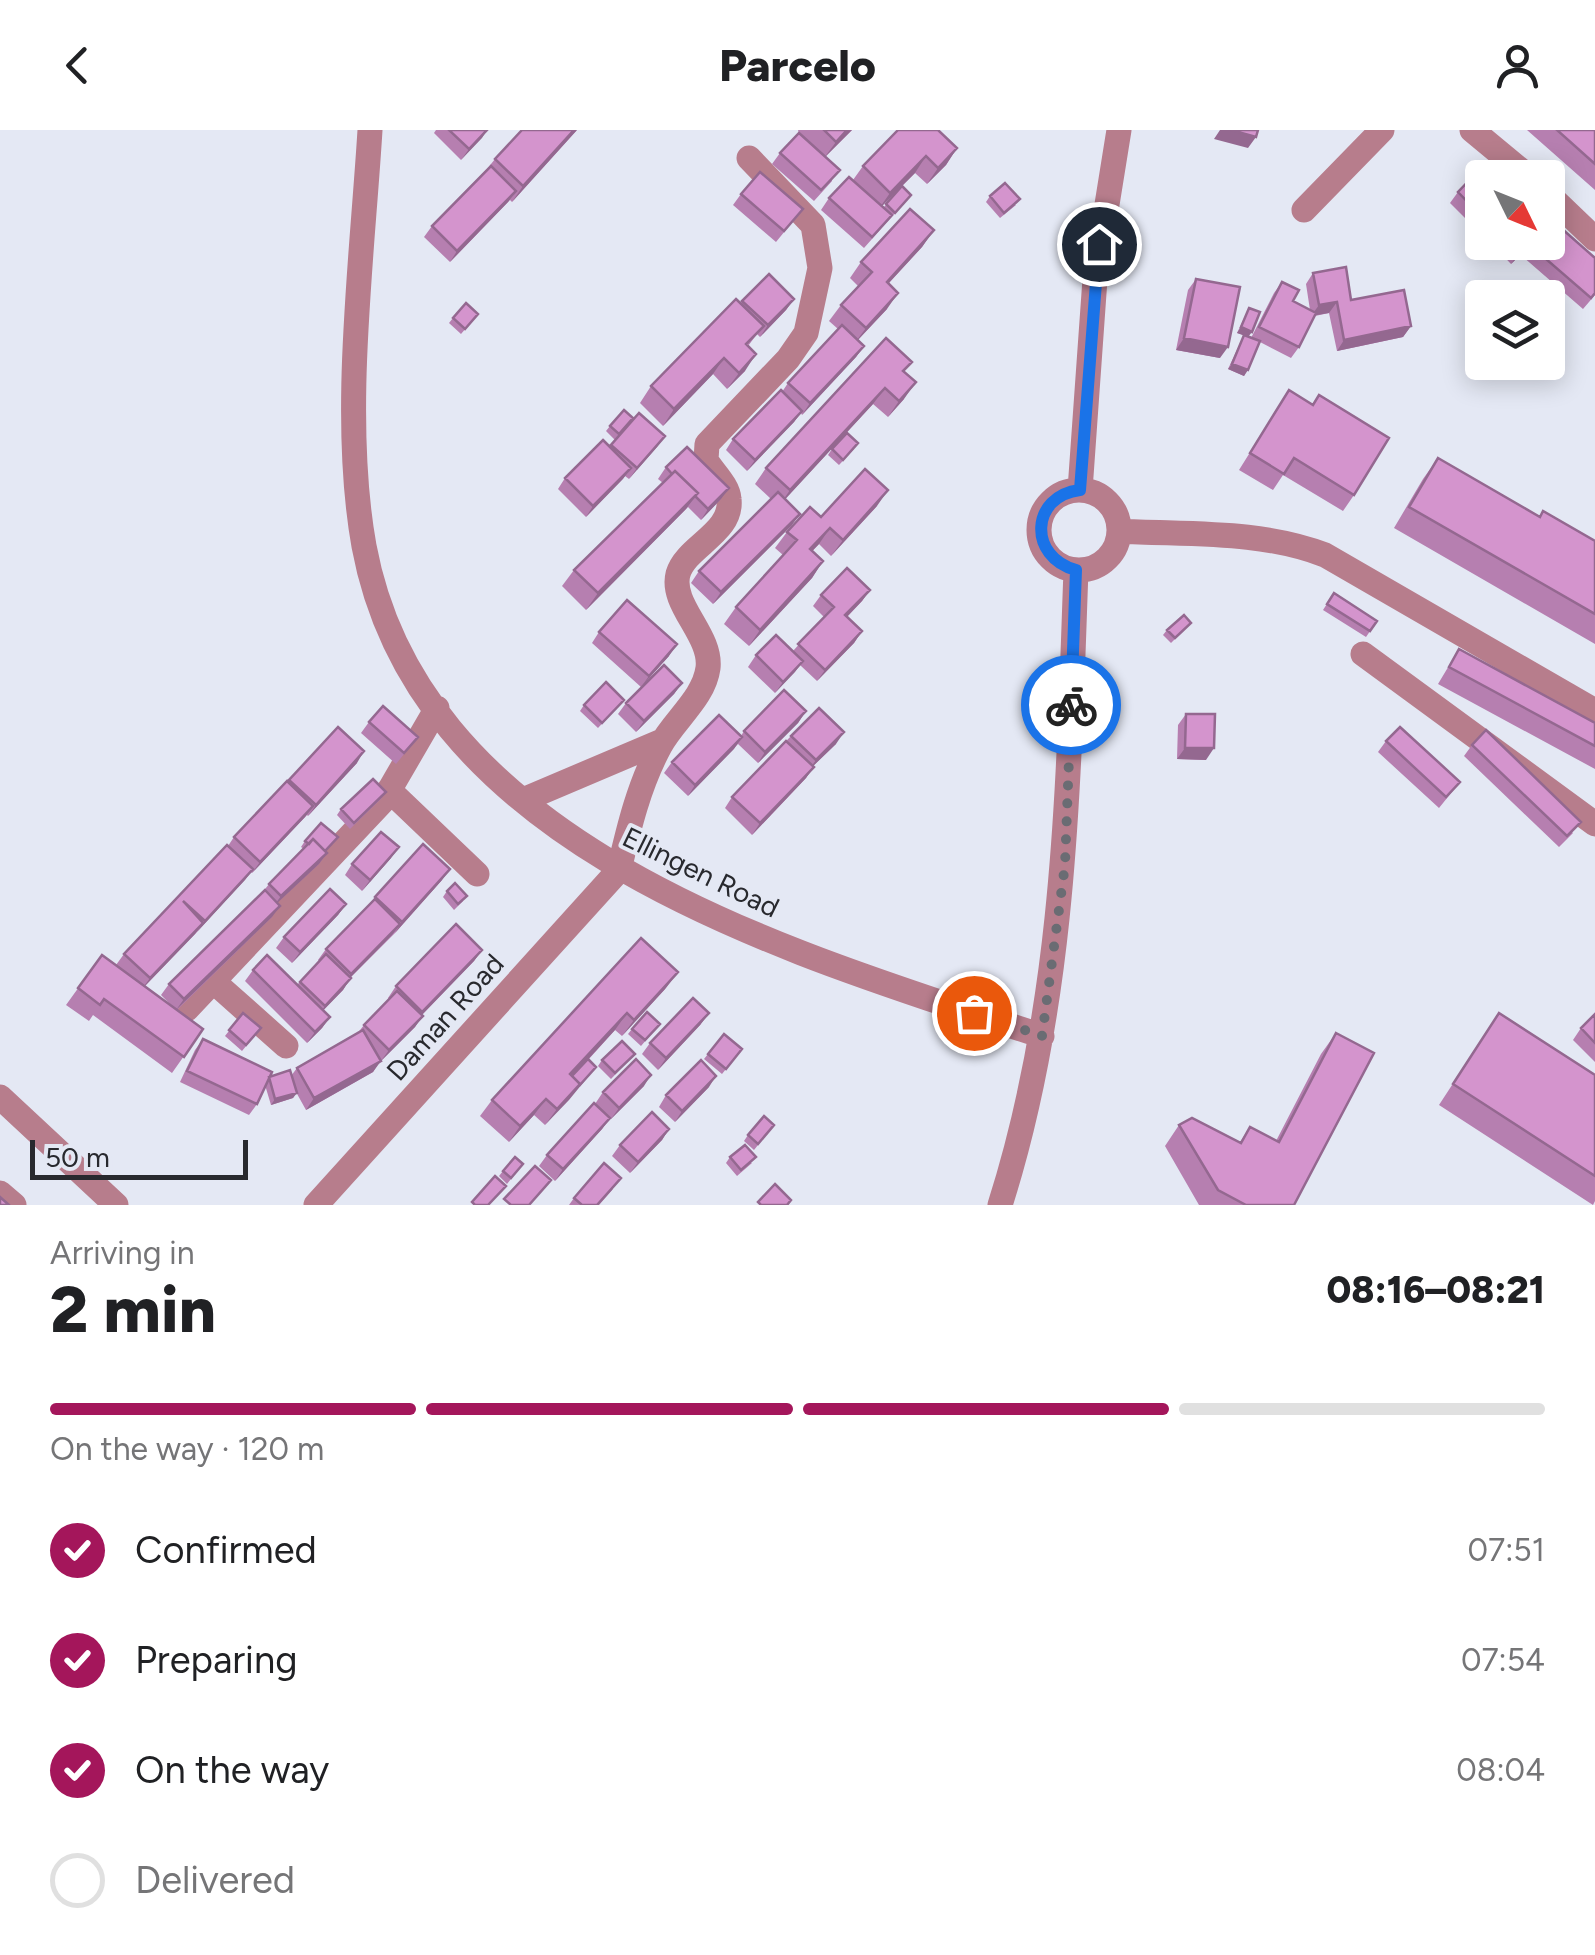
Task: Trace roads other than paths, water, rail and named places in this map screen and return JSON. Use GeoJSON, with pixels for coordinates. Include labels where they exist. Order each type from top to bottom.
{"type":"FeatureCollection","features":[{"type":"Feature","properties":{"kind":"street","name":"Ellingen Road"},"geometry":{"type":"LineString","coordinates":[[370,130],[358,325],[358,500],[365,548],[385,620],[437,708],[489,769],[523,800],[619,870],[734,925],[905,990],[1042,1036]]}},
{"type":"Feature","properties":{"kind":"street"},"geometry":{"type":"LineString","coordinates":[[1080,490],[1095,279],[1118,130]]}},
{"type":"Feature","properties":{"kind":"street"},"geometry":{"type":"LineString","coordinates":[[1304,210],[1382,130]]}},
{"type":"Feature","properties":{"kind":"street"},"geometry":{"type":"LineString","coordinates":[[1472,130],[1508,160]]}},
{"type":"Feature","properties":{"kind":"street"},"geometry":{"type":"LineString","coordinates":[[619,870],[634,806],[662,741],[701,688],[708,669],[704,642],[677,581],[683,563],[718,528],[728,508],[725,488],[706,460],[707,444],[788,359],[806,333],[820,268],[813,225],[749,158]]}},
{"type":"Feature","properties":{"kind":"street"},"geometry":{"type":"LineString","coordinates":[[1565,210],[1595,238]]}},
{"type":"Feature","properties":{"kind":"street"},"geometry":{"type":"LineString","coordinates":[[1080,490],[1104,498],[1118,519],[1119,532],[1110,555],[1100,564],[1076,570],[1052,558],[1040,534],[1045,508],[1066,492],[1080,490]]}},
{"type":"Feature","properties":{"kind":"street"},"geometry":{"type":"LineString","coordinates":[[1119,532],[1267,538],[1300,545],[1325,555],[1595,711]]}},
{"type":"Feature","properties":{"kind":"street"},"geometry":{"type":"LineString","coordinates":[[1000,1205],[1026,1122],[1065,865],[1076,570]]}},
{"type":"Feature","properties":{"kind":"street"},"geometry":{"type":"LineString","coordinates":[[1363,654],[1595,824]]}},
{"type":"Feature","properties":{"kind":"street"},"geometry":{"type":"LineString","coordinates":[[188,1010],[389,790],[437,708]]}},
{"type":"Feature","properties":{"kind":"street"},"geometry":{"type":"LineString","coordinates":[[523,800],[662,741]]}},
{"type":"Feature","properties":{"kind":"street"},"geometry":{"type":"LineString","coordinates":[[389,790],[477,874]]}},
{"type":"Feature","properties":{"kind":"street","name":"Daman Road"},"geometry":{"type":"LineString","coordinates":[[316,1205],[619,870]]}},
{"type":"Feature","properties":{"kind":"street"},"geometry":{"type":"LineString","coordinates":[[214,982],[286,1046]]}},
{"type":"Feature","properties":{"kind":"street"},"geometry":{"type":"LineString","coordinates":[[0,1097],[106,1202]]}},
{"type":"Feature","properties":{"kind":"street"},"geometry":{"type":"LineString","coordinates":[[0,1193],[14,1205]]}}]}
